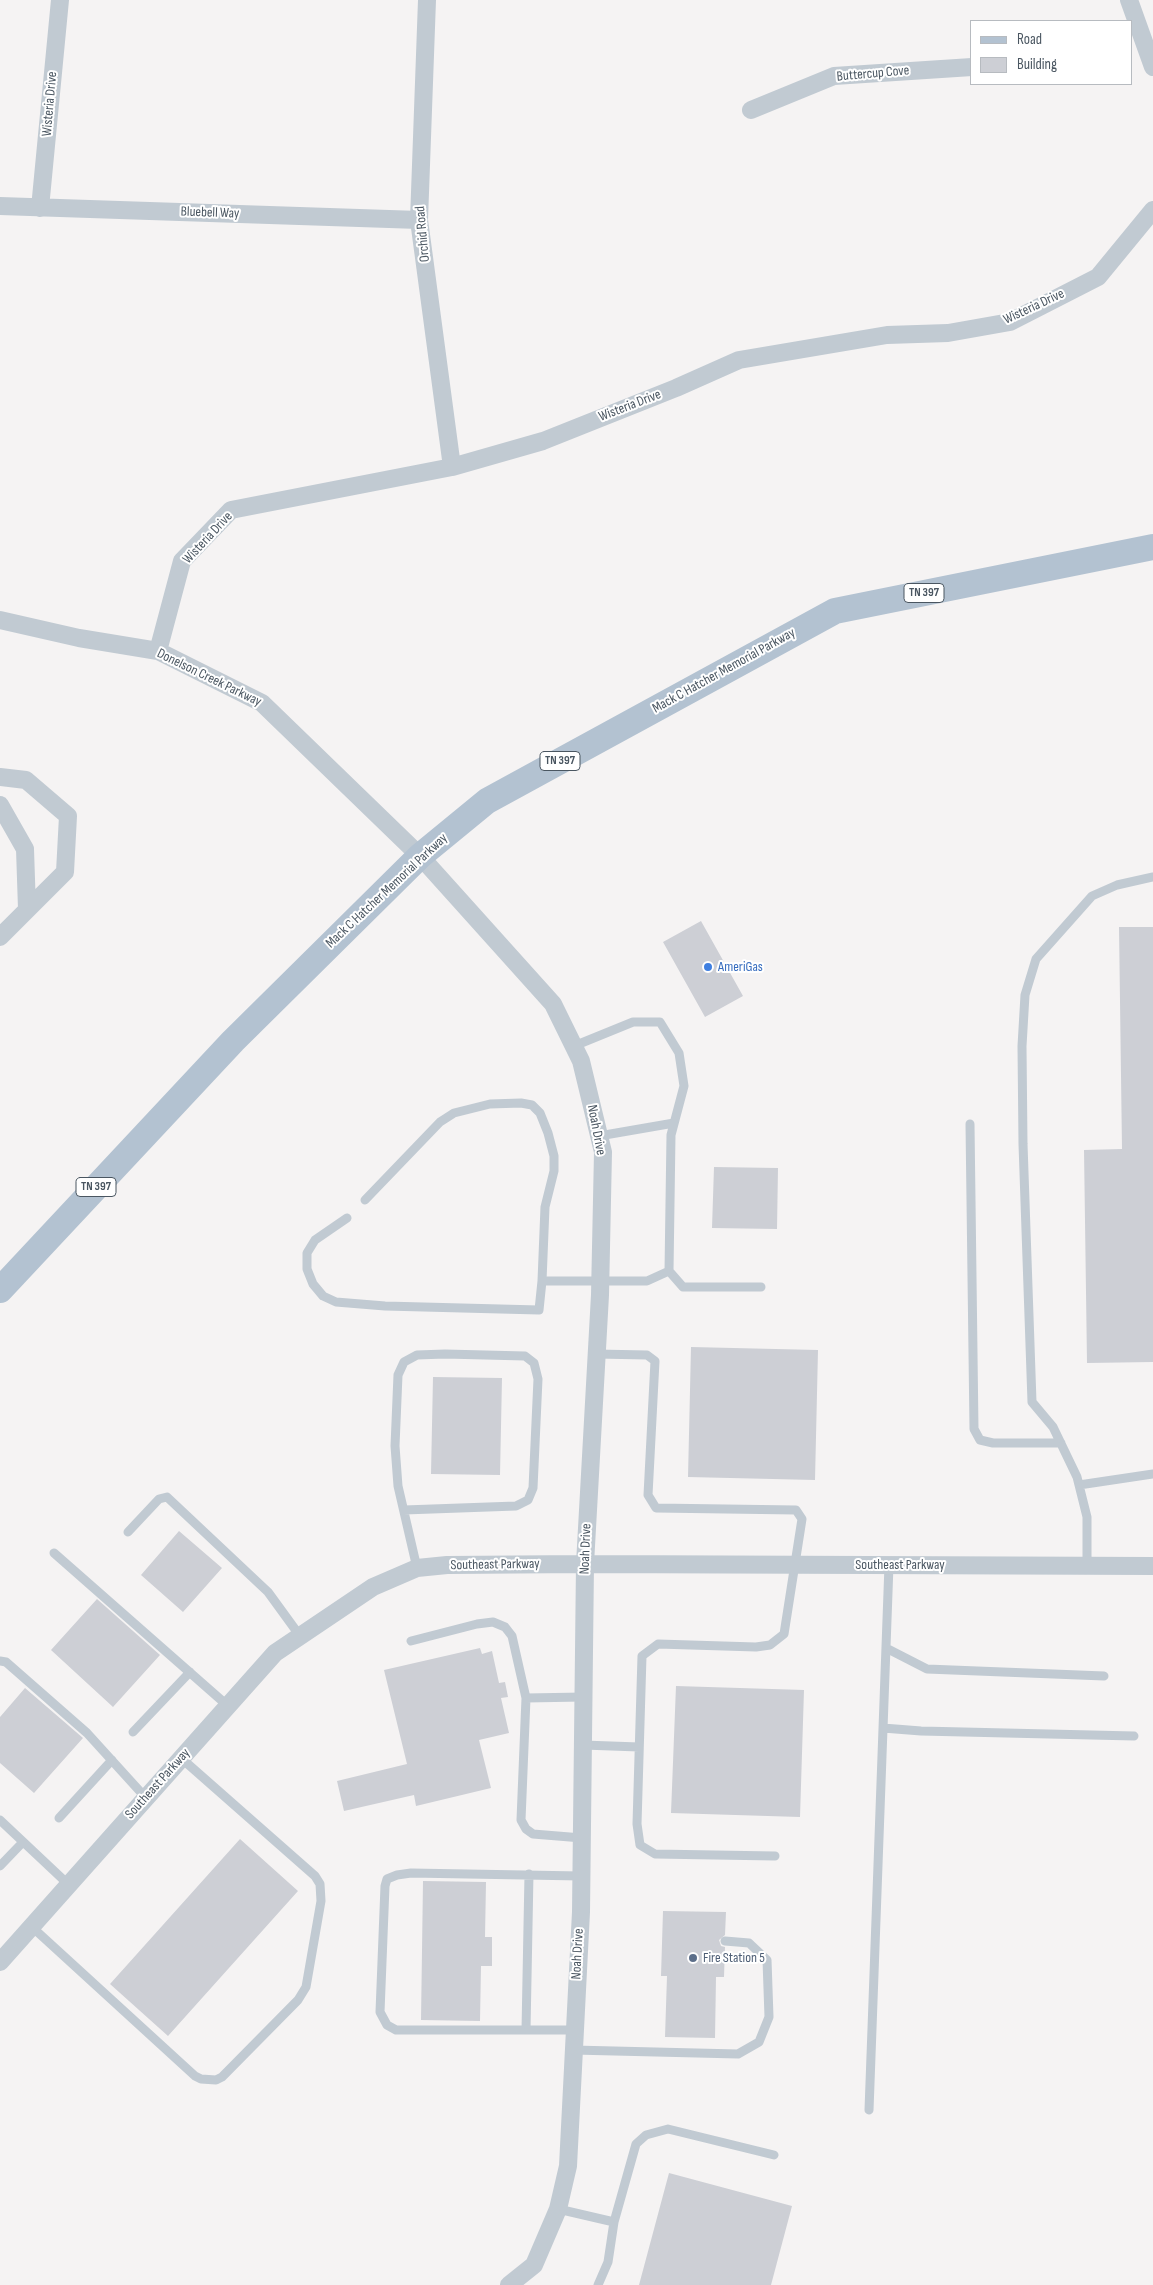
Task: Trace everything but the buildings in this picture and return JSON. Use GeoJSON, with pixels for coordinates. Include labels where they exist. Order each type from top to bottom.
{"type":"FeatureCollection","features":[{"type":"Feature","properties":{"kind":"main road","name":"Mack C Hatcher Memorial Parkway"},"geometry":{"type":"LineString","coordinates":[[0,1290],[232,1041],[420,856],[487,801],[835,610],[1153,547]]}},
{"type":"Feature","properties":{"kind":"street","name":"Wisteria Drive"},"geometry":{"type":"LineString","coordinates":[[40,208],[60,0]]}},
{"type":"Feature","properties":{"kind":"street","name":"Orchid Road"},"geometry":{"type":"LineString","coordinates":[[427,0],[419,220],[452,467]]}},
{"type":"Feature","properties":{"kind":"street"},"geometry":{"type":"LineString","coordinates":[[1129,0],[1135,26],[1153,67]]}},
{"type":"Feature","properties":{"kind":"street","name":"Buttercup Cove"},"geometry":{"type":"LineString","coordinates":[[750,110],[834,76],[970,67]]}},
{"type":"Feature","properties":{"kind":"street","name":"Bluebell Way"},"geometry":{"type":"LineString","coordinates":[[0,206],[419,220]]}},
{"type":"Feature","properties":{"kind":"street","name":"Wisteria Drive"},"geometry":{"type":"LineString","coordinates":[[158,651],[182,561],[231,510],[452,467],[543,441],[676,388],[739,360],[887,335],[948,332],[1010,322],[1098,277],[1153,210]]}},
{"type":"Feature","properties":{"kind":"street","name":"Donelson Creek Parkway"},"geometry":{"type":"LineString","coordinates":[[0,620],[79,638],[158,651],[262,702],[420,856]]}},
{"type":"Feature","properties":{"kind":"street"},"geometry":{"type":"LineString","coordinates":[[0,777],[26,780],[68,816],[65,872],[0,937]]}},
{"type":"Feature","properties":{"kind":"street"},"geometry":{"type":"LineString","coordinates":[[0,805],[25,849],[26,909]]}},
{"type":"Feature","properties":{"kind":"street","name":"Noah Drive"},"geometry":{"type":"LineString","coordinates":[[420,856],[553,1004],[581,1061],[603,1152],[600,1282],[585,1564],[581,1876],[568,2166],[558,2209],[534,2266],[509,2285]]}},
{"type":"Feature","properties":{"kind":"street","name":"Southeast Parkway"},"geometry":{"type":"LineString","coordinates":[[2,1957],[32,1927],[275,1653],[373,1587],[416,1568],[447,1565],[585,1564],[1153,1566]]}},
{"type":"Feature","properties":{"kind":"lane"},"geometry":{"type":"LineString","coordinates":[[1087,1566],[1087,1517],[1079,1485],[1053,1427],[1032,1402],[1023,1144],[1022,1046],[1025,995],[1036,958],[1092,896],[1117,885],[1153,876]]}},
{"type":"Feature","properties":{"kind":"lane"},"geometry":{"type":"LineString","coordinates":[[574,1046],[632,1022],[660,1022],[679,1053],[684,1086],[671,1134],[669,1271],[683,1287],[761,1287]]}},
{"type":"Feature","properties":{"kind":"lane"},"geometry":{"type":"LineString","coordinates":[[346,1218],[316,1240],[308,1253],[307,1269],[313,1284],[323,1296],[336,1302],[384,1306],[539,1310],[545,1207],[554,1171],[554,1156],[548,1132],[540,1113],[532,1105],[515,1102],[490,1104],[454,1113],[440,1122],[364,1200]]}},
{"type":"Feature","properties":{"kind":"lane"},"geometry":{"type":"LineString","coordinates":[[599,1136],[674,1123]]}},
{"type":"Feature","properties":{"kind":"lane"},"geometry":{"type":"LineString","coordinates":[[970,1124],[974,1429],[980,1440],[993,1443],[1060,1443]]}},
{"type":"Feature","properties":{"kind":"lane"},"geometry":{"type":"LineString","coordinates":[[542,1281],[647,1281],[669,1271]]}},
{"type":"Feature","properties":{"kind":"lane"},"geometry":{"type":"LineString","coordinates":[[404,1510],[516,1506],[528,1500],[533,1488],[537,1389],[534,1363],[525,1356],[445,1354],[417,1355],[404,1362],[398,1375],[395,1446],[398,1486],[416,1568]]}},
{"type":"Feature","properties":{"kind":"lane"},"geometry":{"type":"LineString","coordinates":[[596,1354],[647,1355],[655,1361],[648,1495],[656,1508],[796,1510],[802,1518],[784,1634],[770,1645],[756,1647],[658,1644],[642,1656],[637,1824],[640,1845],[655,1854],[774,1856]]}},
{"type":"Feature","properties":{"kind":"lane"},"geometry":{"type":"LineString","coordinates":[[1079,1485],[1153,1474]]}},
{"type":"Feature","properties":{"kind":"lane"},"geometry":{"type":"LineString","coordinates":[[128,1532],[158,1499],[167,1497],[268,1592],[300,1636]]}},
{"type":"Feature","properties":{"kind":"lane"},"geometry":{"type":"LineString","coordinates":[[54,1553],[228,1706]]}},
{"type":"Feature","properties":{"kind":"lane"},"geometry":{"type":"LineString","coordinates":[[869,2110],[889,1565]]}},
{"type":"Feature","properties":{"kind":"lane"},"geometry":{"type":"LineString","coordinates":[[410,1641],[477,1624],[493,1622],[505,1627],[512,1636],[526,1698],[521,1820],[526,1829],[533,1834],[582,1838]]}},
{"type":"Feature","properties":{"kind":"lane"},"geometry":{"type":"LineString","coordinates":[[886,1648],[927,1669],[1104,1676]]}},
{"type":"Feature","properties":{"kind":"lane"},"geometry":{"type":"LineString","coordinates":[[0,1661],[6,1662],[87,1733],[146,1798]]}},
{"type":"Feature","properties":{"kind":"lane"},"geometry":{"type":"LineString","coordinates":[[133,1732],[190,1672]]}},
{"type":"Feature","properties":{"kind":"lane"},"geometry":{"type":"LineString","coordinates":[[526,1698],[583,1697]]}},
{"type":"Feature","properties":{"kind":"lane"},"geometry":{"type":"LineString","coordinates":[[883,1728],[921,1732],[1134,1736]]}},
{"type":"Feature","properties":{"kind":"lane"},"geometry":{"type":"LineString","coordinates":[[583,1746],[639,1748]]}},
{"type":"Feature","properties":{"kind":"lane"},"geometry":{"type":"LineString","coordinates":[[32,1927],[195,2076],[201,2079],[216,2080],[222,2078],[298,2000],[306,1987],[321,1900],[320,1884],[315,1876],[181,1758]]}},
{"type":"Feature","properties":{"kind":"lane"},"geometry":{"type":"LineString","coordinates":[[59,1818],[112,1760]]}},
{"type":"Feature","properties":{"kind":"lane"},"geometry":{"type":"LineString","coordinates":[[0,1820],[69,1885]]}},
{"type":"Feature","properties":{"kind":"lane"},"geometry":{"type":"LineString","coordinates":[[0,1866],[23,1842]]}},
{"type":"Feature","properties":{"kind":"lane"},"geometry":{"type":"LineString","coordinates":[[574,2030],[396,2030],[387,2025],[380,2012],[385,1886],[387,1879],[396,1875],[411,1873],[581,1876]]}},
{"type":"Feature","properties":{"kind":"lane"},"geometry":{"type":"LineString","coordinates":[[526,2030],[529,1874]]}},
{"type":"Feature","properties":{"kind":"lane"},"geometry":{"type":"LineString","coordinates":[[572,2050],[738,2054],[759,2042],[769,2017],[767,1960],[749,1943],[725,1941]]}},
{"type":"Feature","properties":{"kind":"lane"},"geometry":{"type":"LineString","coordinates":[[598,2285],[608,2262],[614,2222],[636,2144],[646,2134],[668,2129],[774,2155]]}},
{"type":"Feature","properties":{"kind":"lane"},"geometry":{"type":"LineString","coordinates":[[558,2209],[614,2222]]}},
{"type":"Feature","properties":{"kind":"place","name":"AmeriGas"},"geometry":{"type":"Point","coordinates":[708,967]}},
{"type":"Feature","properties":{"kind":"place","name":"Fire Station 5"},"geometry":{"type":"Point","coordinates":[693,1958]}}]}
